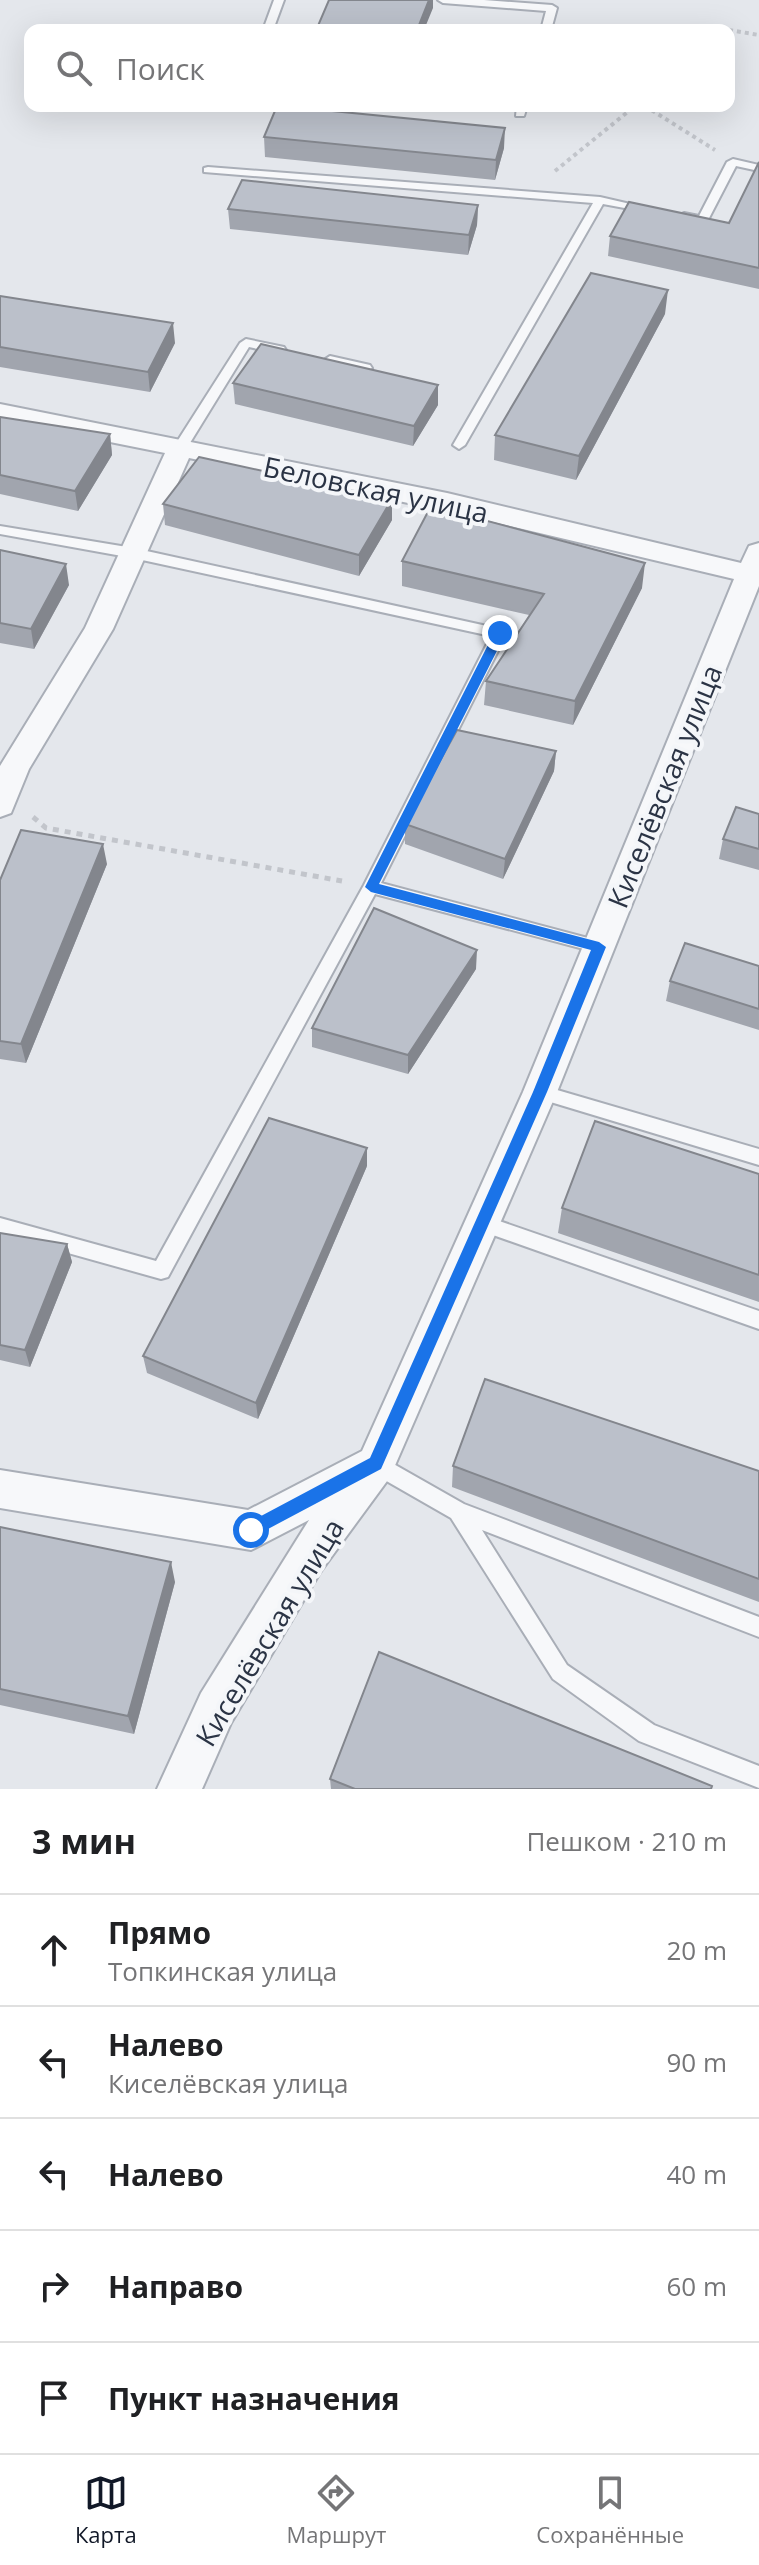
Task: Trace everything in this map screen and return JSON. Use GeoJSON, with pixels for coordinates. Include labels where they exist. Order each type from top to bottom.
{"type":"FeatureCollection","features":[{"type":"Feature","properties":{"kind":"street","name":"Беловская улица"},"geometry":{"type":"LineString","coordinates":[[0,412],[756,567]]}},
{"type":"Feature","properties":{"kind":"street"},"geometry":{"type":"LineString","coordinates":[[2,796],[14,768],[99,629],[180,448]]}},
{"type":"Feature","properties":{"kind":"street","name":"Киселёвская улица"},"geometry":{"type":"LineString","coordinates":[[179,1789],[216,1708],[307,1557],[376,1464],[540,1092],[756,567]]}},
{"type":"Feature","properties":{"kind":"street"},"geometry":{"type":"LineString","coordinates":[[0,1489],[251,1530],[376,1464]]}},
{"type":"Feature","properties":{"kind":"lane"},"geometry":{"type":"LineString","coordinates":[[270,24],[279,0]]}},
{"type":"Feature","properties":{"kind":"lane"},"geometry":{"type":"LineString","coordinates":[[450,0],[552,8],[548,24]]}},
{"type":"Feature","properties":{"kind":"lane"},"geometry":{"type":"LineString","coordinates":[[673,214],[703,220],[733,162],[759,168]]}},
{"type":"Feature","properties":{"kind":"lane"},"geometry":{"type":"LineString","coordinates":[[208,170],[600,200],[659,211]]}},
{"type":"Feature","properties":{"kind":"lane"},"geometry":{"type":"LineString","coordinates":[[459,445],[600,200]]}},
{"type":"Feature","properties":{"kind":"lane"},"geometry":{"type":"LineString","coordinates":[[180,448],[246,343],[291,352]]}},
{"type":"Feature","properties":{"kind":"lane"},"geometry":{"type":"LineString","coordinates":[[321,358],[366,368]]}},
{"type":"Feature","properties":{"kind":"lane"},"geometry":{"type":"LineString","coordinates":[[0,530],[133,553],[500,633],[371,887],[161,1271],[0,1226]]}},
{"type":"Feature","properties":{"kind":"lane"},"geometry":{"type":"LineString","coordinates":[[371,887],[599,947]]}},
{"type":"Feature","properties":{"kind":"lane"},"geometry":{"type":"LineString","coordinates":[[540,1092],[759,1157]]}},
{"type":"Feature","properties":{"kind":"lane"},"geometry":{"type":"LineString","coordinates":[[482,1223],[759,1320]]}},
{"type":"Feature","properties":{"kind":"lane"},"geometry":{"type":"LineString","coordinates":[[376,1464],[458,1511],[759,1627]]}},
{"type":"Feature","properties":{"kind":"lane"},"geometry":{"type":"LineString","coordinates":[[458,1511],[560,1672],[647,1733],[759,1777]]}},
{"type":"Feature","properties":{"kind":"path"},"geometry":{"type":"LineString","coordinates":[[735,31],[759,35]]}},
{"type":"Feature","properties":{"kind":"path"},"geometry":{"type":"LineString","coordinates":[[539,195],[526,185],[549,176],[628,112]]}},
{"type":"Feature","properties":{"kind":"path"},"geometry":{"type":"LineString","coordinates":[[654,112],[733,162]]}},
{"type":"Feature","properties":{"kind":"path"},"geometry":{"type":"LineString","coordinates":[[2,796],[46,828],[371,887]]}},
{"type":"Feature","properties":{"kind":"building"},"geometry":{"type":"Polygon","coordinates":[[[329,0],[429,0],[419,24],[319,24],[329,0]]]}},
{"type":"Feature","properties":{"kind":"building"},"geometry":{"type":"Polygon","coordinates":[[[274,112],[339,112],[505,128],[496,160],[264,137],[274,112]]]}},
{"type":"Feature","properties":{"kind":"building"},"geometry":{"type":"Polygon","coordinates":[[[759,162],[759,268],[610,236],[629,202],[729,223],[759,162]]]}},
{"type":"Feature","properties":{"kind":"building"},"geometry":{"type":"Polygon","coordinates":[[[242,180],[478,205],[469,235],[228,209],[242,180]]]}},
{"type":"Feature","properties":{"kind":"building"},"geometry":{"type":"Polygon","coordinates":[[[591,273],[668,290],[579,456],[495,435],[591,273]]]}},
{"type":"Feature","properties":{"kind":"building"},"geometry":{"type":"Polygon","coordinates":[[[0,296],[173,323],[148,372],[0,347],[0,296]]]}},
{"type":"Feature","properties":{"kind":"building"},"geometry":{"type":"Polygon","coordinates":[[[261,344],[438,385],[414,426],[233,383],[261,344]]]}},
{"type":"Feature","properties":{"kind":"building"},"geometry":{"type":"Polygon","coordinates":[[[0,417],[110,434],[75,491],[0,475],[0,417]]]}},
{"type":"Feature","properties":{"kind":"building"},"geometry":{"type":"Polygon","coordinates":[[[199,457],[392,499],[359,555],[163,504],[199,457]]]}},
{"type":"Feature","properties":{"kind":"building"},"geometry":{"type":"Polygon","coordinates":[[[431,506],[645,563],[575,701],[486,681],[544,594],[402,561],[431,506]]]}},
{"type":"Feature","properties":{"kind":"building"},"geometry":{"type":"Polygon","coordinates":[[[0,550],[66,564],[31,629],[0,623],[0,550]]]}},
{"type":"Feature","properties":{"kind":"building"},"geometry":{"type":"Polygon","coordinates":[[[457,730],[556,751],[505,859],[405,824],[457,730]]]}},
{"type":"Feature","properties":{"kind":"building"},"geometry":{"type":"Polygon","coordinates":[[[736,807],[759,814],[759,849],[723,839],[736,807]]]}},
{"type":"Feature","properties":{"kind":"building"},"geometry":{"type":"Polygon","coordinates":[[[21,830],[103,844],[21,1044],[0,1041],[0,880],[21,830]]]}},
{"type":"Feature","properties":{"kind":"building"},"geometry":{"type":"Polygon","coordinates":[[[374,908],[477,950],[408,1055],[312,1028],[374,908]]]}},
{"type":"Feature","properties":{"kind":"building"},"geometry":{"type":"Polygon","coordinates":[[[685,943],[759,966],[759,1009],[670,981],[685,943]]]}},
{"type":"Feature","properties":{"kind":"building"},"geometry":{"type":"Polygon","coordinates":[[[269,1118],[367,1148],[256,1403],[143,1356],[269,1118]]]}},
{"type":"Feature","properties":{"kind":"building"},"geometry":{"type":"Polygon","coordinates":[[[595,1121],[759,1174],[759,1275],[562,1208],[595,1121]]]}},
{"type":"Feature","properties":{"kind":"building"},"geometry":{"type":"Polygon","coordinates":[[[0,1233],[67,1244],[25,1350],[0,1345],[0,1233]]]}},
{"type":"Feature","properties":{"kind":"building"},"geometry":{"type":"Polygon","coordinates":[[[485,1379],[759,1471],[759,1579],[453,1466],[485,1379]]]}},
{"type":"Feature","properties":{"kind":"building"},"geometry":{"type":"Polygon","coordinates":[[[0,1527],[171,1562],[128,1716],[0,1689],[0,1527]]]}},
{"type":"Feature","properties":{"kind":"building"},"geometry":{"type":"Polygon","coordinates":[[[379,1652],[712,1786],[711,1789],[355,1789],[330,1779],[379,1652]]]}},
{"type":"Feature","properties":{"kind":"route"},"geometry":{"type":"LineString","coordinates":[[251,1530],[376,1464],[540,1092],[599,947],[371,887],[500,633]]}}]}
